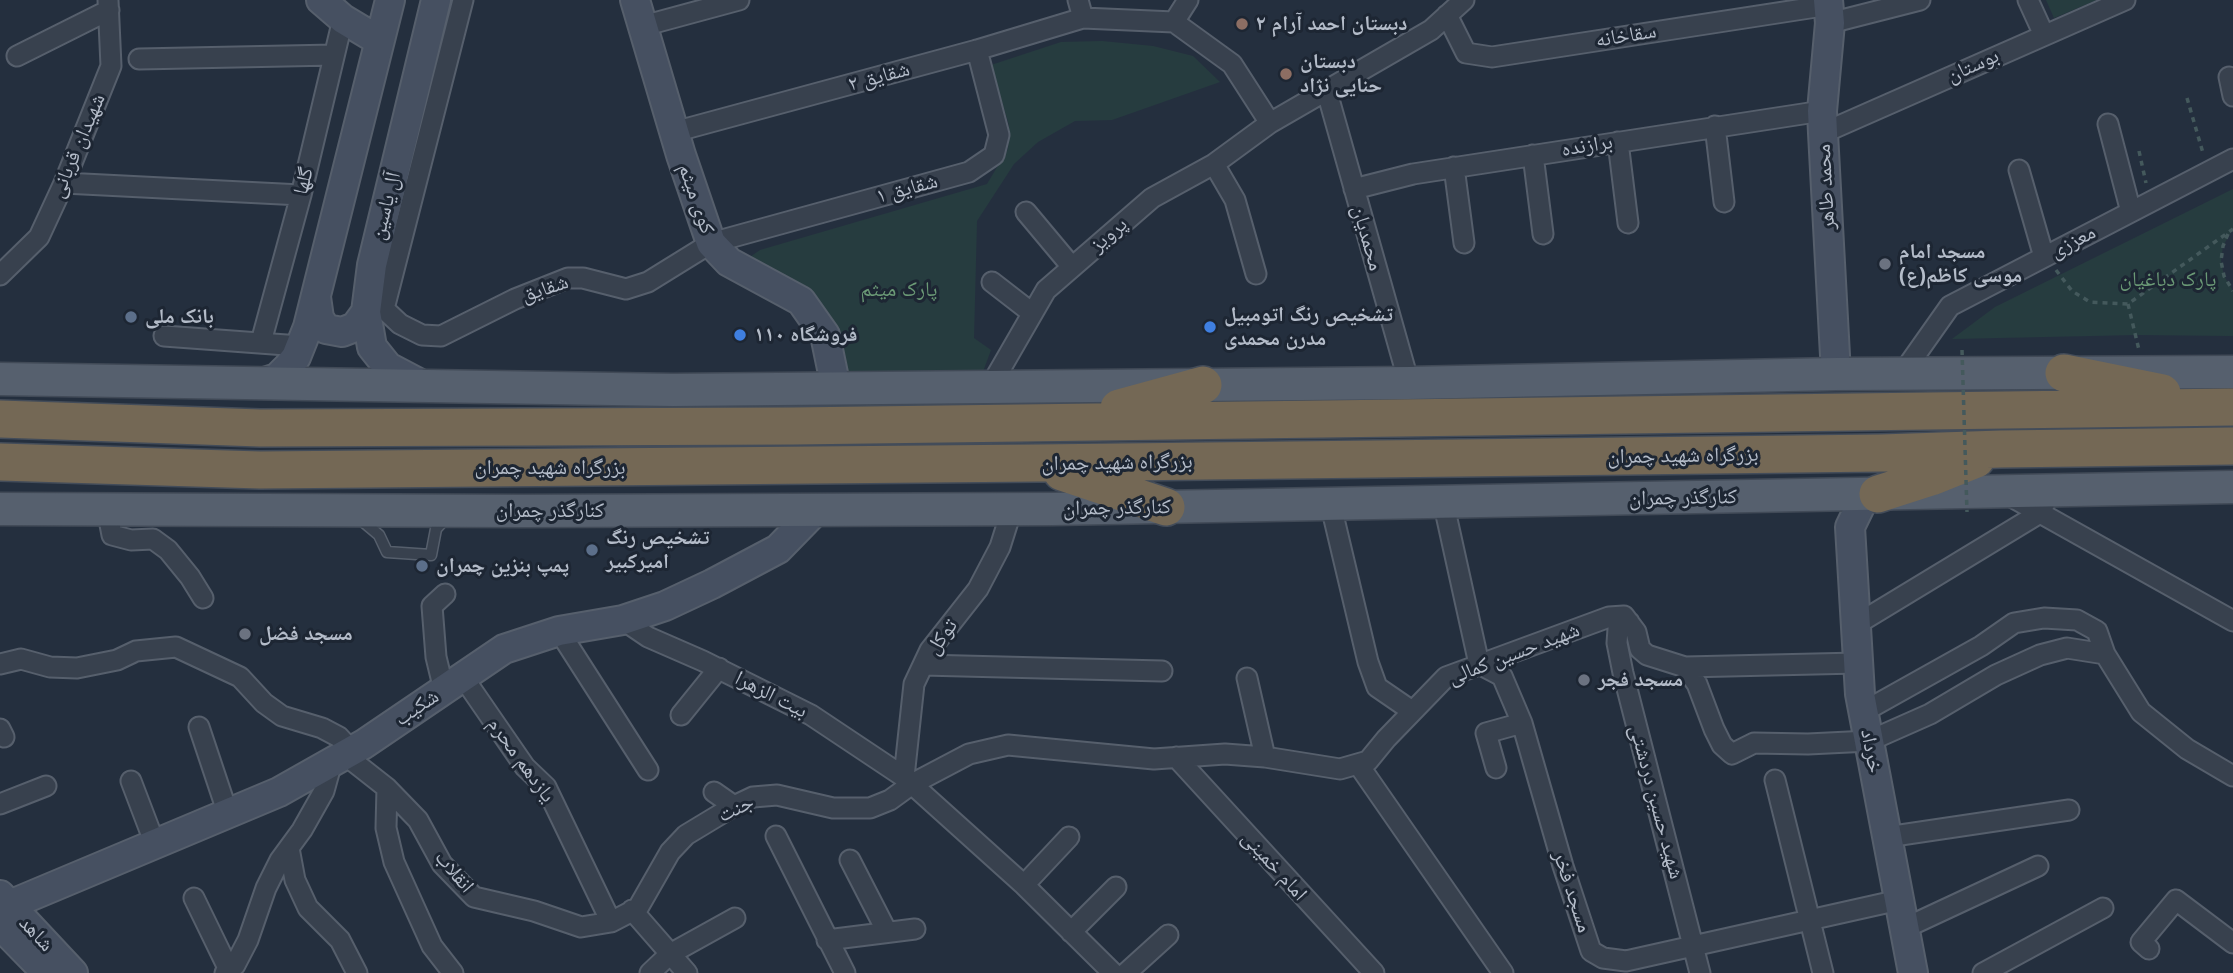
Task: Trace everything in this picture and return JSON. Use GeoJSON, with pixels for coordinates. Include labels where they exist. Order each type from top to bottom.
{"type":"FeatureCollection","features":[{"type":"Feature","properties":{"kind":"highway"},"geometry":{"type":"LineString","coordinates":[[2064,373],[2231,407]]}},
{"type":"Feature","properties":{"kind":"highway"},"geometry":{"type":"LineString","coordinates":[[1069,422],[1203,385]]}},
{"type":"Feature","properties":{"kind":"highway","name":"بزرگراه شهید چمران"},"geometry":{"type":"LineString","coordinates":[[0,419],[260,428],[779,426],[2231,407]]}},
{"type":"Feature","properties":{"kind":"highway","name":"بزرگراه شهید چمران"},"geometry":{"type":"LineString","coordinates":[[0,462],[260,470],[1916,453],[2001,449],[2233,446]]}},
{"type":"Feature","properties":{"kind":"highway"},"geometry":{"type":"LineString","coordinates":[[1872,494],[1931,477],[2001,449]]}},
{"type":"Feature","properties":{"kind":"highway"},"geometry":{"type":"LineString","coordinates":[[1038,463],[1166,508]]}},
{"type":"Feature","properties":{"kind":"main road"},"geometry":{"type":"LineString","coordinates":[[321,0],[343,19],[378,40]]}},
{"type":"Feature","properties":{"kind":"main road"},"geometry":{"type":"LineString","coordinates":[[258,384],[277,378],[296,357],[308,327],[390,0]]}},
{"type":"Feature","properties":{"kind":"main road","name":"آل یاسین"},"geometry":{"type":"LineString","coordinates":[[426,387],[388,367],[372,347],[375,311],[372,265],[436,0]]}},
{"type":"Feature","properties":{"kind":"main road","name":"محمد طاهر"},"geometry":{"type":"LineString","coordinates":[[1829,9],[1822,122],[1836,374]]}},
{"type":"Feature","properties":{"kind":"main road","name":"کوی میثم"},"geometry":{"type":"LineString","coordinates":[[639,13],[674,132],[711,243],[729,262],[801,301],[825,335],[836,388]]}},
{"type":"Feature","properties":{"kind":"main road"},"geometry":{"type":"LineString","coordinates":[[316,294],[319,318],[326,329],[342,332],[355,327],[375,311]]}},
{"type":"Feature","properties":{"kind":"main road"},"geometry":{"type":"LineString","coordinates":[[0,379],[673,390],[1409,383],[1836,374],[2233,372]]}},
{"type":"Feature","properties":{"kind":"main road","name":"کنارگذر چمران"},"geometry":{"type":"LineString","coordinates":[[0,509],[453,511],[1166,508],[1330,502],[2000,491],[2045,501],[2233,486]]}},
{"type":"Feature","properties":{"kind":"main road"},"geometry":{"type":"LineString","coordinates":[[1814,495],[1850,527],[1872,494]]}},
{"type":"Feature","properties":{"kind":"main road","name":"شکیب"},"geometry":{"type":"LineString","coordinates":[[2,909],[279,792],[343,756],[504,649],[559,631],[623,620],[665,606],[778,549],[816,510]]}},
{"type":"Feature","properties":{"kind":"main road","name":"خرداد"},"geometry":{"type":"LineString","coordinates":[[1850,527],[1863,712],[1913,973]]}},
{"type":"Feature","properties":{"kind":"main road","name":"شاهد"},"geometry":{"type":"LineString","coordinates":[[2,909],[47,973]]}},
{"type":"Feature","properties":{"kind":"main road","name":"شاهد"},"geometry":{"type":"LineString","coordinates":[[2,909],[73,973]]}},
{"type":"Feature","properties":{"kind":"street"},"geometry":{"type":"LineString","coordinates":[[375,311],[463,0]]}},
{"type":"Feature","properties":{"kind":"street"},"geometry":{"type":"LineString","coordinates":[[639,13],[739,0]]}},
{"type":"Feature","properties":{"kind":"street"},"geometry":{"type":"LineString","coordinates":[[1188,0],[1174,22],[1232,64],[1270,123]]}},
{"type":"Feature","properties":{"kind":"street","name":"پرویز"},"geometry":{"type":"LineString","coordinates":[[990,387],[1046,290],[1152,198],[1214,164],[1270,123],[1431,30],[1464,0]]}},
{"type":"Feature","properties":{"kind":"street"},"geometry":{"type":"LineString","coordinates":[[1829,9],[1920,0]]}},
{"type":"Feature","properties":{"kind":"street"},"geometry":{"type":"LineString","coordinates":[[2028,0],[2044,34]]}},
{"type":"Feature","properties":{"kind":"street","name":"بوستان"},"geometry":{"type":"LineString","coordinates":[[1822,122],[2125,0]]}},
{"type":"Feature","properties":{"kind":"street"},"geometry":{"type":"LineString","coordinates":[[17,56],[108,5]]}},
{"type":"Feature","properties":{"kind":"street","name":"شهیدان قربانی"},"geometry":{"type":"LineString","coordinates":[[0,275],[39,237],[111,66],[108,5]]}},
{"type":"Feature","properties":{"kind":"street","name":"شقایق ۲"},"geometry":{"type":"LineString","coordinates":[[674,132],[977,50],[1081,9],[1174,22]]}},
{"type":"Feature","properties":{"kind":"street","name":"سقاخانه"},"geometry":{"type":"LineString","coordinates":[[1447,15],[1466,53],[1492,57],[1829,9]]}},
{"type":"Feature","properties":{"kind":"street","name":"گلها"},"geometry":{"type":"LineString","coordinates":[[261,342],[301,195],[343,19]]}},
{"type":"Feature","properties":{"kind":"street","name":"شقایق ۱"},"geometry":{"type":"LineString","coordinates":[[711,243],[969,172],[993,155],[999,135],[977,50]]}},
{"type":"Feature","properties":{"kind":"street"},"geometry":{"type":"LineString","coordinates":[[139,59],[334,55]]}},
{"type":"Feature","properties":{"kind":"street","name":"محمدیان"},"geometry":{"type":"LineString","coordinates":[[1327,92],[1409,383]]}},
{"type":"Feature","properties":{"kind":"street","name":"برازنده"},"geometry":{"type":"LineString","coordinates":[[1353,189],[1413,174],[1715,126],[1822,122]]}},
{"type":"Feature","properties":{"kind":"street"},"geometry":{"type":"LineString","coordinates":[[2108,124],[2131,212]]}},
{"type":"Feature","properties":{"kind":"street"},"geometry":{"type":"LineString","coordinates":[[1715,126],[1724,202]]}},
{"type":"Feature","properties":{"kind":"street"},"geometry":{"type":"LineString","coordinates":[[1618,142],[1628,223]]}},
{"type":"Feature","properties":{"kind":"street"},"geometry":{"type":"LineString","coordinates":[[1532,155],[1543,234]]}},
{"type":"Feature","properties":{"kind":"street","name":"معززی"},"geometry":{"type":"LineString","coordinates":[[1902,374],[1950,306],[2233,159]]}},
{"type":"Feature","properties":{"kind":"street"},"geometry":{"type":"LineString","coordinates":[[1214,164],[1235,200],[1256,274]]}},
{"type":"Feature","properties":{"kind":"street"},"geometry":{"type":"LineString","coordinates":[[1454,167],[1464,243]]}},
{"type":"Feature","properties":{"kind":"street"},"geometry":{"type":"LineString","coordinates":[[2018,170],[2044,257]]}},
{"type":"Feature","properties":{"kind":"street"},"geometry":{"type":"LineString","coordinates":[[64,183],[301,195]]}},
{"type":"Feature","properties":{"kind":"street"},"geometry":{"type":"LineString","coordinates":[[1026,212],[1072,267]]}},
{"type":"Feature","properties":{"kind":"street","name":"شقایق"},"geometry":{"type":"LineString","coordinates":[[375,311],[422,335],[441,336],[514,299],[568,278],[583,278],[626,289],[648,282],[711,243]]}},
{"type":"Feature","properties":{"kind":"street"},"geometry":{"type":"LineString","coordinates":[[992,282],[1032,313]]}},
{"type":"Feature","properties":{"kind":"street"},"geometry":{"type":"LineString","coordinates":[[164,336],[300,346]]}},
{"type":"Feature","properties":{"kind":"street"},"geometry":{"type":"LineString","coordinates":[[1443,500],[1479,664]]}},
{"type":"Feature","properties":{"kind":"street"},"geometry":{"type":"LineString","coordinates":[[1857,624],[2045,501],[2233,621]]}},
{"type":"Feature","properties":{"kind":"street"},"geometry":{"type":"LineString","coordinates":[[1330,502],[1368,662],[1377,687],[1412,712]]}},
{"type":"Feature","properties":{"kind":"street"},"geometry":{"type":"LineString","coordinates":[[107,509],[112,535],[131,540],[153,539],[175,559],[203,598]]}},
{"type":"Feature","properties":{"kind":"street","name":"توکل"},"geometry":{"type":"LineString","coordinates":[[908,780],[914,684],[930,650],[978,589],[1000,547],[1012,509]]}},
{"type":"Feature","properties":{"kind":"street"},"geometry":{"type":"LineString","coordinates":[[445,594],[432,606],[436,657],[453,684]]}},
{"type":"Feature","properties":{"kind":"street","name":"شهید حسین کمالی"},"geometry":{"type":"LineString","coordinates":[[1358,764],[1368,761],[1446,677],[1609,617],[1624,616],[1629,622]]}},
{"type":"Feature","properties":{"kind":"street"},"geometry":{"type":"LineString","coordinates":[[1863,712],[1981,646],[2014,623],[2044,618],[2077,620],[2097,631],[2105,654],[2141,712],[2187,749],[2233,776]]}},
{"type":"Feature","properties":{"kind":"street","name":"بیت الزهرا"},"geometry":{"type":"LineString","coordinates":[[623,620],[648,637],[719,668],[811,715],[908,780],[1024,885],[1113,973]]}},
{"type":"Feature","properties":{"kind":"street"},"geometry":{"type":"LineString","coordinates":[[1629,622],[1636,632],[1640,649],[1647,655],[1685,667],[1858,663]]}},
{"type":"Feature","properties":{"kind":"street","name":"شهید حسین دردشتی"},"geometry":{"type":"LineString","coordinates":[[1629,622],[1618,629],[1617,643],[1621,663],[1694,946]]}},
{"type":"Feature","properties":{"kind":"street"},"geometry":{"type":"LineString","coordinates":[[559,631],[648,770]]}},
{"type":"Feature","properties":{"kind":"street","name":"انقلاب"},"geometry":{"type":"LineString","coordinates":[[0,664],[21,659],[50,667],[77,668],[117,660],[136,651],[176,647],[240,677],[264,703],[282,716],[322,728],[339,737],[343,756],[387,788],[418,820],[442,864],[474,897],[534,911],[581,927],[611,922],[635,909]]}},
{"type":"Feature","properties":{"kind":"street"},"geometry":{"type":"LineString","coordinates":[[1685,667],[1697,684],[1722,745],[1732,754],[1754,743],[1869,741],[1930,714],[1996,675],[2040,655],[2067,648],[2105,654]]}},
{"type":"Feature","properties":{"kind":"street","name":"مسجد فخر"},"geometry":{"type":"LineString","coordinates":[[1479,664],[1502,676],[1522,723],[1563,866],[1591,951],[1603,958],[1626,961],[1899,900]]}},
{"type":"Feature","properties":{"kind":"street"},"geometry":{"type":"LineString","coordinates":[[923,665],[1161,671]]}},
{"type":"Feature","properties":{"kind":"street"},"geometry":{"type":"LineString","coordinates":[[681,715],[719,668]]}},
{"type":"Feature","properties":{"kind":"street"},"geometry":{"type":"LineString","coordinates":[[1247,678],[1265,757]]}},
{"type":"Feature","properties":{"kind":"street","name":"یازدهم محرم"},"geometry":{"type":"LineString","coordinates":[[453,684],[525,767],[547,787],[611,922]]}},
{"type":"Feature","properties":{"kind":"street"},"geometry":{"type":"LineString","coordinates":[[1496,768],[1486,733],[1522,723]]}},
{"type":"Feature","properties":{"kind":"street"},"geometry":{"type":"LineString","coordinates":[[200,727],[228,814]]}},
{"type":"Feature","properties":{"kind":"street"},"geometry":{"type":"LineString","coordinates":[[908,780],[969,754],[1008,745],[1154,759],[1225,754],[1265,757],[1340,769],[1358,764],[1503,973]]}},
{"type":"Feature","properties":{"kind":"street"},"geometry":{"type":"LineString","coordinates":[[194,898],[227,971],[235,965],[248,940],[266,888],[343,756]]}},
{"type":"Feature","properties":{"kind":"street","name":"امام خمینی"},"geometry":{"type":"LineString","coordinates":[[1176,757],[1374,973]]}},
{"type":"Feature","properties":{"kind":"street","name":"جنت"},"geometry":{"type":"LineString","coordinates":[[635,909],[670,852],[686,835],[753,797],[777,795],[833,808],[870,808],[890,800],[908,780]]}},
{"type":"Feature","properties":{"kind":"street"},"geometry":{"type":"LineString","coordinates":[[1775,780],[1823,973]]}},
{"type":"Feature","properties":{"kind":"street"},"geometry":{"type":"LineString","coordinates":[[131,781],[155,844]]}},
{"type":"Feature","properties":{"kind":"street"},"geometry":{"type":"LineString","coordinates":[[0,804],[46,786]]}},
{"type":"Feature","properties":{"kind":"street"},"geometry":{"type":"LineString","coordinates":[[387,788],[386,828],[394,862],[432,946],[453,973]]}},
{"type":"Feature","properties":{"kind":"street"},"geometry":{"type":"LineString","coordinates":[[714,792],[734,806]]}},
{"type":"Feature","properties":{"kind":"street"},"geometry":{"type":"LineString","coordinates":[[1887,837],[2069,810]]}},
{"type":"Feature","properties":{"kind":"street"},"geometry":{"type":"LineString","coordinates":[[776,836],[845,973]]}},
{"type":"Feature","properties":{"kind":"street"},"geometry":{"type":"LineString","coordinates":[[1024,885],[1069,837]]}},
{"type":"Feature","properties":{"kind":"street"},"geometry":{"type":"LineString","coordinates":[[289,848],[295,880],[309,908],[340,940],[357,973]]}},
{"type":"Feature","properties":{"kind":"street"},"geometry":{"type":"LineString","coordinates":[[850,860],[887,932]]}},
{"type":"Feature","properties":{"kind":"street"},"geometry":{"type":"LineString","coordinates":[[1905,928],[2038,866]]}},
{"type":"Feature","properties":{"kind":"street"},"geometry":{"type":"LineString","coordinates":[[1071,932],[1116,887]]}},
{"type":"Feature","properties":{"kind":"street"},"geometry":{"type":"LineString","coordinates":[[2149,949],[2141,942],[2176,900],[2233,943]]}},
{"type":"Feature","properties":{"kind":"street"},"geometry":{"type":"LineString","coordinates":[[1986,972],[2103,908]]}},
{"type":"Feature","properties":{"kind":"street"},"geometry":{"type":"LineString","coordinates":[[635,909],[687,973]]}},
{"type":"Feature","properties":{"kind":"street"},"geometry":{"type":"LineString","coordinates":[[650,973],[670,954],[734,918]]}},
{"type":"Feature","properties":{"kind":"street"},"geometry":{"type":"LineString","coordinates":[[827,940],[915,929]]}},
{"type":"Feature","properties":{"kind":"street"},"geometry":{"type":"LineString","coordinates":[[1126,973],[1168,935]]}},
{"type":"Feature","properties":{"kind":"street"},"geometry":{"type":"LineString","coordinates":[[1694,946],[1700,973]]}},
{"type":"Feature","properties":{"kind":"lane"},"geometry":{"type":"LineString","coordinates":[[340,510],[365,521],[379,535],[387,552],[430,555],[436,528],[453,511]]}},
{"type":"Feature","properties":{"kind":"path"},"geometry":{"type":"LineString","coordinates":[[2187,98],[2208,172]]}},
{"type":"Feature","properties":{"kind":"path"},"geometry":{"type":"LineString","coordinates":[[2139,151],[2149,202]]}},
{"type":"Feature","properties":{"kind":"path"},"geometry":{"type":"LineString","coordinates":[[2231,230],[2222,246],[2221,261],[2224,276],[2233,291]]}},
{"type":"Feature","properties":{"kind":"path"},"geometry":{"type":"LineString","coordinates":[[2060,274],[2072,290],[2090,302],[2128,304],[2231,230]]}},
{"type":"Feature","properties":{"kind":"path"},"geometry":{"type":"LineString","coordinates":[[2128,304],[2137,335]]}},
{"type":"Feature","properties":{"kind":"path"},"geometry":{"type":"LineString","coordinates":[[1962,350],[1967,512]]}},
{"type":"Feature","properties":{"kind":"green space"},"geometry":{"type":"Polygon","coordinates":[[[2046,0],[2097,0],[2054,18],[2046,0]]]}},
{"type":"Feature","properties":{"kind":"green space","name":"پارک میثم"},"geometry":{"type":"Polygon","coordinates":[[[1102,41],[1153,46],[1193,56],[1220,82],[1112,120],[1075,121],[1038,142],[1014,164],[977,221],[974,338],[991,350],[981,377],[845,378],[837,333],[744,261],[760,250],[987,184],[1008,149],[1009,125],[991,65],[1061,42],[1102,41]]]}},
{"type":"Feature","properties":{"kind":"green space","name":"پارک دباغیان"},"geometry":{"type":"Polygon","coordinates":[[[2233,189],[2233,229],[2223,246],[2221,261],[2224,276],[2233,291],[2233,336],[1952,339],[1995,307],[2233,189]]]}},
{"type":"Feature","properties":{"kind":"place","name":"دبستان احمد آرام ۲"},"geometry":{"type":"Point","coordinates":[1242,24]}},
{"type":"Feature","properties":{"kind":"place","name":"دبستان حنایی نژاد"},"geometry":{"type":"Point","coordinates":[1286,74]}},
{"type":"Feature","properties":{"kind":"place","name":"مسجد امام موسی کاظم(ع)"},"geometry":{"type":"Point","coordinates":[1885,264]}},
{"type":"Feature","properties":{"kind":"place","name":"بانک ملی"},"geometry":{"type":"Point","coordinates":[131,317]}},
{"type":"Feature","properties":{"kind":"place","name":"تشخیص رنگ اتومبیل مدرن محمدی"},"geometry":{"type":"Point","coordinates":[1210,327]}},
{"type":"Feature","properties":{"kind":"place","name":"فروشگاه ۱۱۰"},"geometry":{"type":"Point","coordinates":[740,335]}},
{"type":"Feature","properties":{"kind":"place","name":"تشخیص رنگ امیرکبیر"},"geometry":{"type":"Point","coordinates":[592,550]}},
{"type":"Feature","properties":{"kind":"place","name":"پمپ بنزین چمران"},"geometry":{"type":"Point","coordinates":[422,566]}},
{"type":"Feature","properties":{"kind":"place","name":"مسجد فضل"},"geometry":{"type":"Point","coordinates":[245,634]}},
{"type":"Feature","properties":{"kind":"place","name":"مسجد فجر"},"geometry":{"type":"Point","coordinates":[1584,680]}}]}
